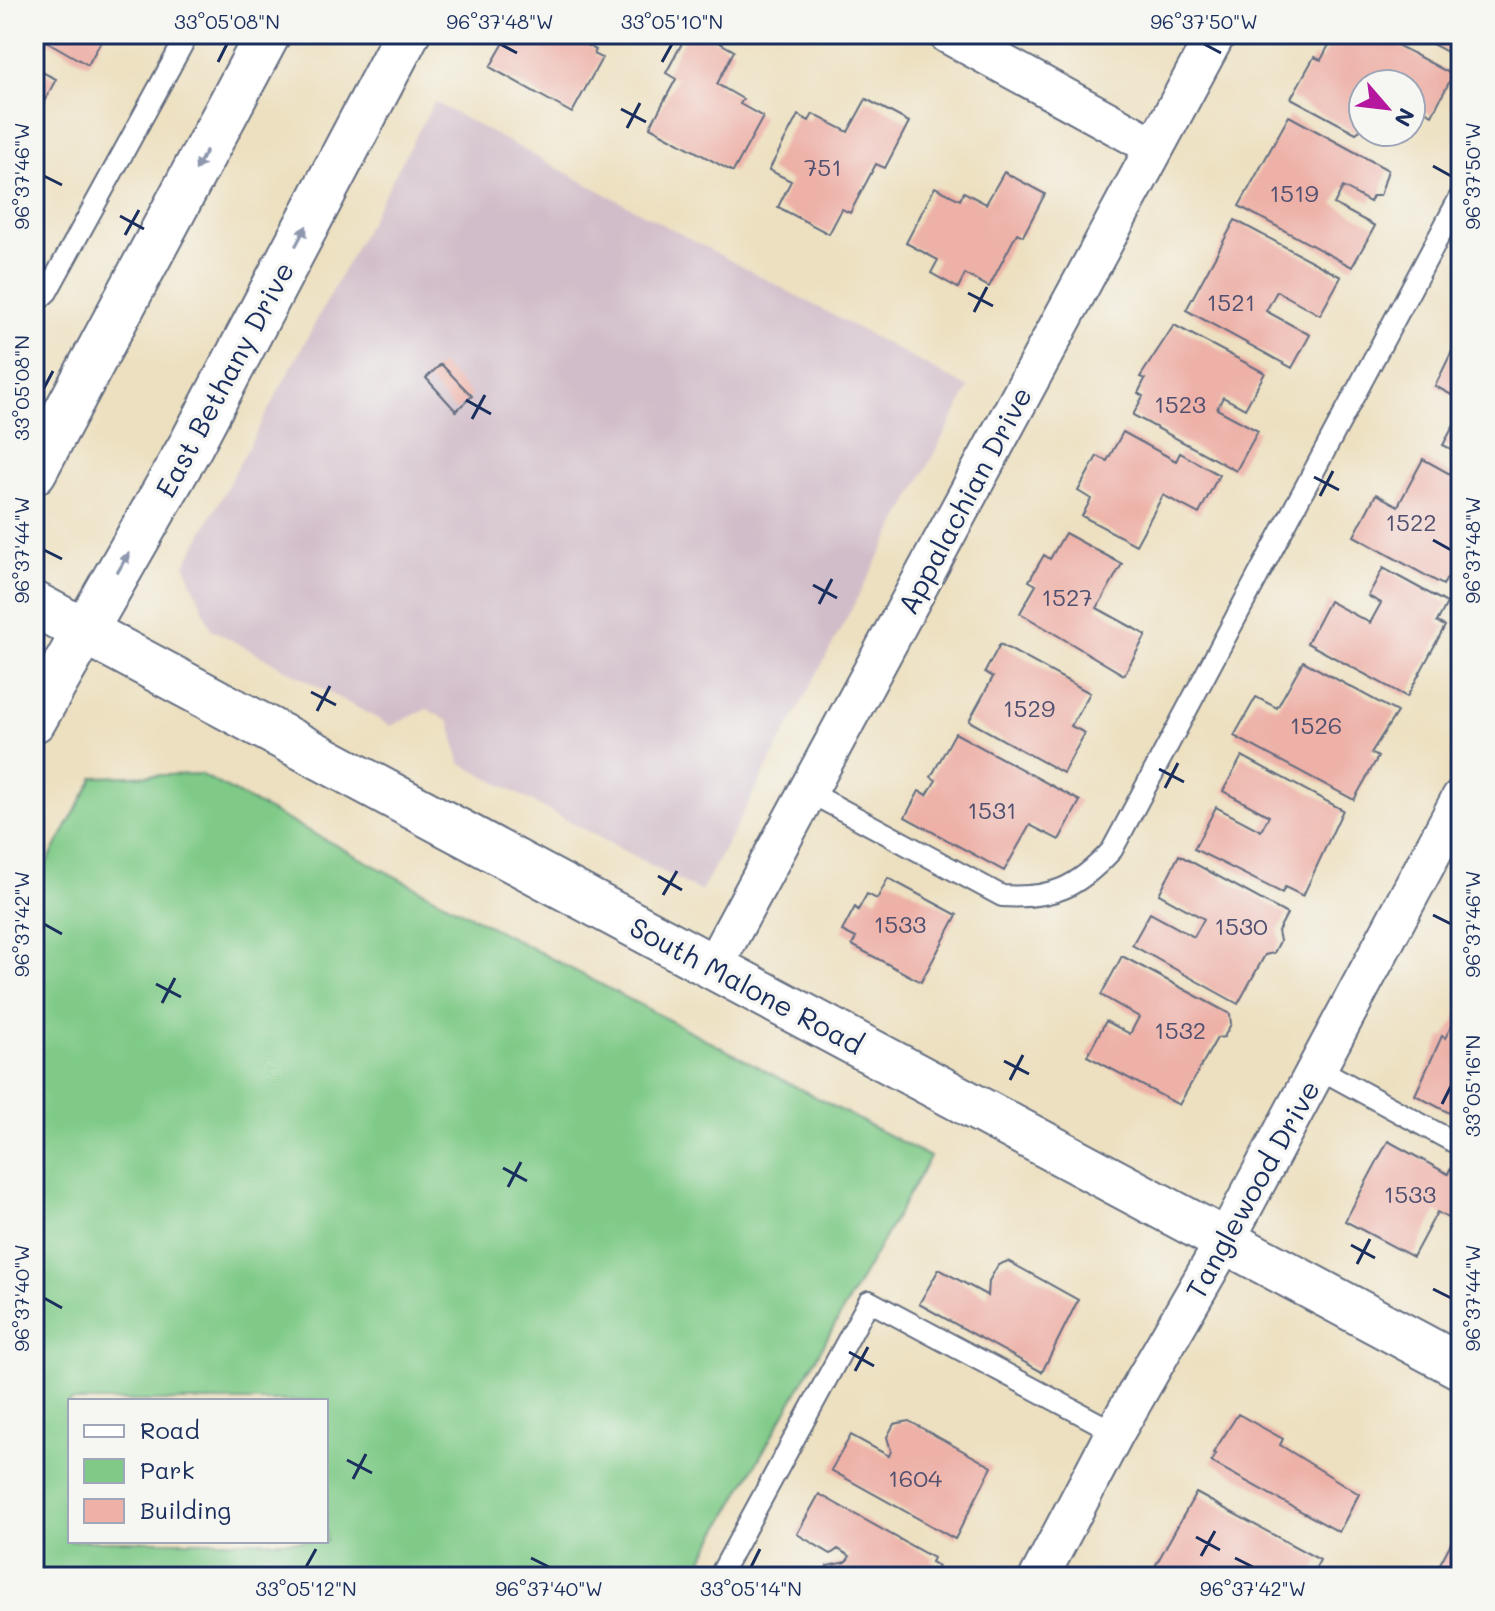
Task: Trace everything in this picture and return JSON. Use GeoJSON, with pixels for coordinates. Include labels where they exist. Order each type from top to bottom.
{"type":"FeatureCollection","features":[{"type":"Feature","properties":{"kind":"street"},"geometry":{"type":"LineString","coordinates":[[34,472],[268,34]]}},
{"type":"Feature","properties":{"kind":"street","name":"East Bethany Drive"},"geometry":{"type":"LineString","coordinates":[[34,720],[191,445],[407,34]]}},
{"type":"Feature","properties":{"kind":"street"},"geometry":{"type":"LineString","coordinates":[[948,34],[1155,147]]}},
{"type":"Feature","properties":{"kind":"street","name":"Appalachian Drive"},"geometry":{"type":"LineString","coordinates":[[713,967],[1216,34]]}},
{"type":"Feature","properties":{"kind":"street","name":"South Malone Road"},"geometry":{"type":"LineString","coordinates":[[34,604],[1461,1367]]}},
{"type":"Feature","properties":{"kind":"street","name":"Tanglewood Drive"},"geometry":{"type":"LineString","coordinates":[[1039,1577],[1115,1432],[1225,1241],[1461,798]]}},
{"type":"Feature","properties":{"kind":"lane"},"geometry":{"type":"LineString","coordinates":[[34,304],[47,292],[188,34]]}},
{"type":"Feature","properties":{"kind":"lane"},"geometry":{"type":"LineString","coordinates":[[807,791],[1002,896],[1033,897],[1063,890],[1091,873],[1112,850],[1461,195]]}},
{"type":"Feature","properties":{"kind":"lane"},"geometry":{"type":"LineString","coordinates":[[1318,1068],[1461,1146]]}},
{"type":"Feature","properties":{"kind":"lane"},"geometry":{"type":"LineString","coordinates":[[719,1577],[869,1301],[1115,1432]]}},
{"type":"Feature","properties":{"kind":"shaded area"},"geometry":{"type":"Polygon","coordinates":[[[434,102],[969,388],[701,892],[460,763],[450,722],[427,709],[391,726],[211,629],[185,565],[434,102]]]}},
{"type":"Feature","properties":{"kind":"green space"},"geometry":{"type":"Polygon","coordinates":[[[200,774],[930,1157],[692,1577],[34,1577],[34,886],[94,777],[200,774]]]}},
{"type":"Feature","properties":{"kind":"building"},"geometry":{"type":"Polygon","coordinates":[[[34,34],[105,34],[88,65],[34,34]]]}},
{"type":"Feature","properties":{"kind":"building"},"geometry":{"type":"Polygon","coordinates":[[[509,34],[567,34],[596,50],[594,54],[602,58],[572,113],[490,67],[509,34]]]}},
{"type":"Feature","properties":{"kind":"building"},"geometry":{"type":"Polygon","coordinates":[[[687,34],[704,34],[734,51],[717,84],[743,99],[740,104],[763,117],[733,172],[650,127],[676,79],[666,73],[687,34]]]}},
{"type":"Feature","properties":{"kind":"building"},"geometry":{"type":"Polygon","coordinates":[[[1327,34],[1377,34],[1453,75],[1432,115],[1427,112],[1427,68],[1347,68],[1347,128],[1291,98],[1314,57],[1321,60],[1330,43],[1324,40],[1327,34]]]}},
{"type":"Feature","properties":{"kind":"building"},"geometry":{"type":"Polygon","coordinates":[[[1414,34],[1457,34],[1447,52],[1414,34]]]}},
{"type":"Feature","properties":{"kind":"building"},"geometry":{"type":"Polygon","coordinates":[[[34,68],[56,79],[34,122],[34,68]]]}},
{"type":"Feature","properties":{"kind":"building"},"geometry":{"type":"Polygon","coordinates":[[[866,99],[909,122],[885,168],[876,164],[850,213],[842,209],[829,234],[778,207],[791,181],[769,170],[798,115],[809,121],[813,114],[848,132],[866,99]]]}},
{"type":"Feature","properties":{"kind":"building"},"geometry":{"type":"Polygon","coordinates":[[[1289,116],[1388,170],[1380,196],[1373,196],[1370,202],[1343,187],[1334,204],[1375,226],[1352,267],[1239,206],[1289,116]]]}},
{"type":"Feature","properties":{"kind":"building"},"geometry":{"type":"Polygon","coordinates":[[[34,131],[46,137],[34,160],[34,131]]]}},
{"type":"Feature","properties":{"kind":"building"},"geometry":{"type":"Polygon","coordinates":[[[1004,172],[1045,194],[1023,236],[1017,233],[989,287],[965,274],[958,288],[931,273],[938,260],[906,243],[935,187],[960,200],[964,192],[986,204],[1004,172]]]}},
{"type":"Feature","properties":{"kind":"building"},"geometry":{"type":"Polygon","coordinates":[[[1235,220],[1341,277],[1320,315],[1277,291],[1266,311],[1310,335],[1292,368],[1186,310],[1235,220]]]}},
{"type":"Feature","properties":{"kind":"building"},"geometry":{"type":"Polygon","coordinates":[[[1174,325],[1265,373],[1245,409],[1223,397],[1217,409],[1258,431],[1236,471],[1133,415],[1143,396],[1138,393],[1145,379],[1140,377],[1174,325]]]}},
{"type":"Feature","properties":{"kind":"building"},"geometry":{"type":"Polygon","coordinates":[[[1454,347],[1461,351],[1461,400],[1435,386],[1454,347]]]}},
{"type":"Feature","properties":{"kind":"building"},"geometry":{"type":"Polygon","coordinates":[[[441,364],[472,396],[456,411],[426,378],[441,364]]]}},
{"type":"Feature","properties":{"kind":"building"},"geometry":{"type":"Polygon","coordinates":[[[1461,412],[1461,454],[1443,445],[1461,412]]]}},
{"type":"Feature","properties":{"kind":"building"},"geometry":{"type":"Polygon","coordinates":[[[1123,432],[1176,461],[1180,453],[1219,475],[1199,514],[1163,495],[1136,545],[1082,516],[1091,499],[1078,491],[1097,456],[1107,461],[1123,432]]]}},
{"type":"Feature","properties":{"kind":"building"},"geometry":{"type":"Polygon","coordinates":[[[1423,459],[1461,480],[1461,581],[1449,575],[1443,585],[1354,536],[1376,494],[1398,506],[1423,459]]]}},
{"type":"Feature","properties":{"kind":"building"},"geometry":{"type":"Polygon","coordinates":[[[1065,533],[1122,564],[1097,608],[1146,635],[1124,675],[1020,613],[1036,585],[1029,581],[1044,555],[1050,559],[1065,533]]]}},
{"type":"Feature","properties":{"kind":"building"},"geometry":{"type":"Polygon","coordinates":[[[1383,568],[1447,603],[1437,622],[1445,626],[1407,697],[1307,643],[1329,601],[1370,623],[1381,603],[1368,596],[1383,568]]]}},
{"type":"Feature","properties":{"kind":"building"},"geometry":{"type":"Polygon","coordinates":[[[1000,644],[1090,693],[1071,726],[1085,733],[1063,773],[969,721],[993,677],[985,672],[1000,644]]]}},
{"type":"Feature","properties":{"kind":"building"},"geometry":{"type":"Polygon","coordinates":[[[1303,661],[1397,712],[1371,753],[1378,757],[1354,800],[1234,736],[1256,697],[1277,708],[1303,661]]]}},
{"type":"Feature","properties":{"kind":"building"},"geometry":{"type":"Polygon","coordinates":[[[955,733],[1080,801],[1059,840],[1030,825],[1004,871],[905,817],[919,791],[927,795],[936,780],[931,777],[955,733]]]}},
{"type":"Feature","properties":{"kind":"building"},"geometry":{"type":"Polygon","coordinates":[[[1242,756],[1343,810],[1303,896],[1285,887],[1282,893],[1194,849],[1216,807],[1261,831],[1269,816],[1223,791],[1242,756]]]}},
{"type":"Feature","properties":{"kind":"building"},"geometry":{"type":"Polygon","coordinates":[[[1179,855],[1287,914],[1278,931],[1280,941],[1274,953],[1265,955],[1238,1004],[1132,945],[1150,913],[1194,937],[1204,919],[1159,894],[1179,855]]]}},
{"type":"Feature","properties":{"kind":"building"},"geometry":{"type":"Polygon","coordinates":[[[888,878],[957,915],[921,982],[852,945],[856,938],[842,931],[855,907],[858,910],[867,894],[877,899],[888,878]]]}},
{"type":"Feature","properties":{"kind":"building"},"geometry":{"type":"Polygon","coordinates":[[[1122,956],[1230,1014],[1231,1024],[1224,1037],[1217,1038],[1179,1105],[1087,1056],[1106,1021],[1130,1034],[1139,1017],[1101,995],[1122,956]]]}},
{"type":"Feature","properties":{"kind":"building"},"geometry":{"type":"Polygon","coordinates":[[[1461,1009],[1461,1119],[1415,1095],[1442,1036],[1445,1038],[1461,1009]]]}},
{"type":"Feature","properties":{"kind":"building"},"geometry":{"type":"Polygon","coordinates":[[[1388,1141],[1448,1174],[1450,1169],[1461,1175],[1461,1225],[1437,1212],[1413,1257],[1345,1221],[1388,1141]]]}},
{"type":"Feature","properties":{"kind":"building"},"geometry":{"type":"Polygon","coordinates":[[[1008,1261],[1078,1300],[1042,1372],[919,1304],[939,1269],[988,1296],[989,1281],[998,1265],[1008,1261]]]}},
{"type":"Feature","properties":{"kind":"building"},"geometry":{"type":"Polygon","coordinates":[[[1238,1414],[1283,1439],[1280,1445],[1359,1494],[1339,1532],[1211,1462],[1216,1454],[1213,1453],[1238,1414]]]}},
{"type":"Feature","properties":{"kind":"building"},"geometry":{"type":"Polygon","coordinates":[[[909,1421],[992,1467],[955,1539],[831,1470],[851,1435],[889,1456],[891,1451],[887,1437],[894,1424],[909,1421]]]}},
{"type":"Feature","properties":{"kind":"building"},"geometry":{"type":"Polygon","coordinates":[[[1196,1493],[1320,1560],[1311,1577],[1171,1577],[1154,1568],[1196,1493]]]}},
{"type":"Feature","properties":{"kind":"building"},"geometry":{"type":"Polygon","coordinates":[[[819,1494],[933,1558],[931,1562],[938,1566],[932,1577],[822,1577],[827,1566],[846,1562],[850,1556],[838,1549],[831,1554],[797,1534],[819,1494]]]}},
{"type":"Feature","properties":{"kind":"building"},"geometry":{"type":"Polygon","coordinates":[[[1451,1543],[1461,1549],[1461,1577],[1433,1577],[1451,1543]]]}}]}
